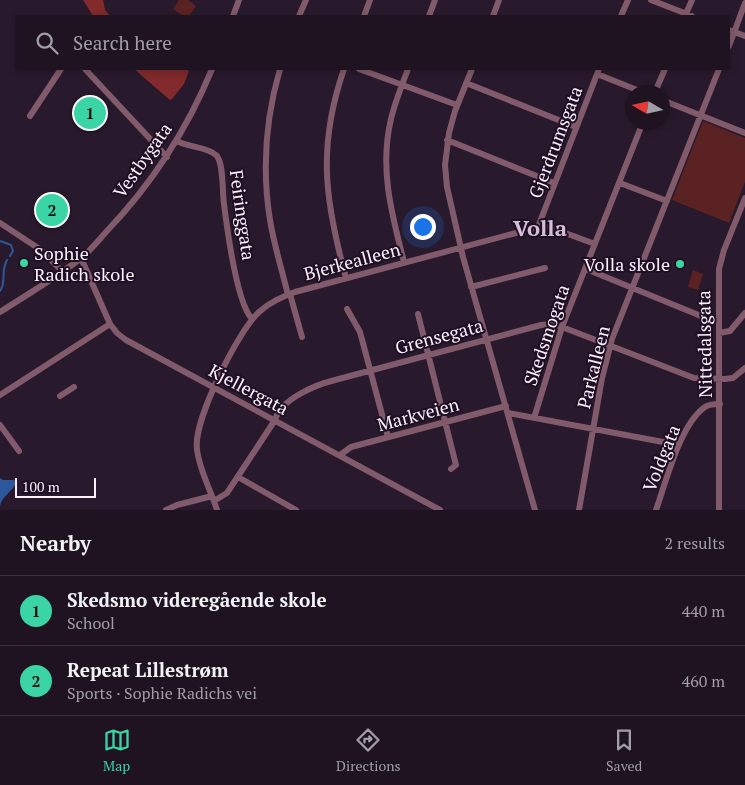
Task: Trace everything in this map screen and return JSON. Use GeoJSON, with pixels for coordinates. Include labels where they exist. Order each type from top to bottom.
{"type":"FeatureCollection","features":[{"type":"Feature","properties":{"kind":"street"},"geometry":{"type":"LineString","coordinates":[[233,15],[239,0]]}},
{"type":"Feature","properties":{"kind":"street"},"geometry":{"type":"LineString","coordinates":[[299,15],[306,0]]}},
{"type":"Feature","properties":{"kind":"street"},"geometry":{"type":"LineString","coordinates":[[364,15],[370,0]]}},
{"type":"Feature","properties":{"kind":"street"},"geometry":{"type":"LineString","coordinates":[[429,15],[435,0]]}},
{"type":"Feature","properties":{"kind":"street"},"geometry":{"type":"LineString","coordinates":[[493,15],[499,0]]}},
{"type":"Feature","properties":{"kind":"street"},"geometry":{"type":"LineString","coordinates":[[620,15],[628,0]]}},
{"type":"Feature","properties":{"kind":"street"},"geometry":{"type":"LineString","coordinates":[[652,0],[686,15]]}},
{"type":"Feature","properties":{"kind":"street"},"geometry":{"type":"LineString","coordinates":[[688,15],[692,0]]}},
{"type":"Feature","properties":{"kind":"street"},"geometry":{"type":"LineString","coordinates":[[745,3],[731,31],[745,36]]}},
{"type":"Feature","properties":{"kind":"street"},"geometry":{"type":"LineString","coordinates":[[30,116],[60,70]]}},
{"type":"Feature","properties":{"kind":"street"},"geometry":{"type":"LineString","coordinates":[[86,70],[167,156]]}},
{"type":"Feature","properties":{"kind":"street","name":"Vestbygata"},"geometry":{"type":"LineString","coordinates":[[0,312],[81,258],[136,199],[176,141],[193,111],[212,70]]}},
{"type":"Feature","properties":{"kind":"street"},"geometry":{"type":"LineString","coordinates":[[280,70],[273,98],[268,136],[266,180],[270,221],[289,294]]}},
{"type":"Feature","properties":{"kind":"street"},"geometry":{"type":"LineString","coordinates":[[344,70],[330,120],[326,170],[331,218],[346,278]]}},
{"type":"Feature","properties":{"kind":"street"},"geometry":{"type":"LineString","coordinates":[[362,70],[457,105]]}},
{"type":"Feature","properties":{"kind":"street"},"geometry":{"type":"LineString","coordinates":[[404,262],[388,198],[386,165],[391,120],[408,70]]}},
{"type":"Feature","properties":{"kind":"street"},"geometry":{"type":"LineString","coordinates":[[472,70],[457,105],[447,140],[445,176],[460,248],[535,510]]}},
{"type":"Feature","properties":{"kind":"street"},"geometry":{"type":"LineString","coordinates":[[658,85],[665,70]]}},
{"type":"Feature","properties":{"kind":"street","name":"Parkalleen"},"geometry":{"type":"LineString","coordinates":[[578,510],[602,378],[610,346],[720,70]]}},
{"type":"Feature","properties":{"kind":"street"},"geometry":{"type":"LineString","coordinates":[[598,71],[627,85]]}},
{"type":"Feature","properties":{"kind":"street","name":"Gjerdrumsgata"},"geometry":{"type":"LineString","coordinates":[[538,227],[598,71]]}},
{"type":"Feature","properties":{"kind":"street"},"geometry":{"type":"LineString","coordinates":[[466,82],[576,127]]}},
{"type":"Feature","properties":{"kind":"street"},"geometry":{"type":"LineString","coordinates":[[670,103],[745,133]]}},
{"type":"Feature","properties":{"kind":"street","name":"Skedsmogata"},"geometry":{"type":"LineString","coordinates":[[534,418],[562,327],[640,130]]}},
{"type":"Feature","properties":{"kind":"street"},"geometry":{"type":"LineString","coordinates":[[447,140],[554,183]]}},
{"type":"Feature","properties":{"kind":"street","name":"Feiringgata"},"geometry":{"type":"LineString","coordinates":[[176,141],[213,152],[219,158],[224,204],[235,268],[244,306],[252,319]]}},
{"type":"Feature","properties":{"kind":"street"},"geometry":{"type":"LineString","coordinates":[[620,183],[667,201]]}},
{"type":"Feature","properties":{"kind":"street","name":"Nittedalsgata"},"geometry":{"type":"LineString","coordinates":[[719,510],[720,404],[717,380],[719,269],[724,250],[745,198]]}},
{"type":"Feature","properties":{"kind":"street"},"geometry":{"type":"LineString","coordinates":[[0,223],[41,250],[62,271]]}},
{"type":"Feature","properties":{"kind":"street","name":"Bjerkealleen"},"geometry":{"type":"LineString","coordinates":[[217,510],[200,462],[197,438],[213,387],[252,319],[268,305],[289,294],[538,227],[549,227],[595,244]]}},
{"type":"Feature","properties":{"kind":"street","name":"Kjellergata"},"geometry":{"type":"LineString","coordinates":[[81,258],[110,324],[117,333],[134,345],[440,510]]}},
{"type":"Feature","properties":{"kind":"street"},"geometry":{"type":"LineString","coordinates":[[472,287],[545,268]]}},
{"type":"Feature","properties":{"kind":"street"},"geometry":{"type":"LineString","coordinates":[[586,269],[701,316]]}},
{"type":"Feature","properties":{"kind":"street","name":"Bjerkealleen"},"geometry":{"type":"LineString","coordinates":[[289,294],[302,337]]}},
{"type":"Feature","properties":{"kind":"street"},"geometry":{"type":"LineString","coordinates":[[347,309],[360,332],[388,437]]}},
{"type":"Feature","properties":{"kind":"street"},"geometry":{"type":"LineString","coordinates":[[719,333],[730,331],[745,313]]}},
{"type":"Feature","properties":{"kind":"street"},"geometry":{"type":"LineString","coordinates":[[418,314],[456,465],[451,469]]}},
{"type":"Feature","properties":{"kind":"street"},"geometry":{"type":"LineString","coordinates":[[0,395],[110,324]]}},
{"type":"Feature","properties":{"kind":"street","name":"Grensegata"},"geometry":{"type":"LineString","coordinates":[[213,498],[227,493],[275,420],[277,413],[305,390],[326,382],[541,325],[552,324],[562,327],[694,378],[717,380]]}},
{"type":"Feature","properties":{"kind":"street"},"geometry":{"type":"LineString","coordinates":[[717,380],[733,378],[745,368]]}},
{"type":"Feature","properties":{"kind":"street"},"geometry":{"type":"LineString","coordinates":[[60,396],[74,387]]}},
{"type":"Feature","properties":{"kind":"street","name":"Voldgata"},"geometry":{"type":"LineString","coordinates":[[656,510],[685,432],[701,410],[710,404],[720,404]]}},
{"type":"Feature","properties":{"kind":"street","name":"Markveien"},"geometry":{"type":"LineString","coordinates":[[340,455],[351,447],[388,437],[446,422],[507,410],[534,418],[679,445]]}},
{"type":"Feature","properties":{"kind":"street"},"geometry":{"type":"LineString","coordinates":[[0,425],[19,451]]}},
{"type":"Feature","properties":{"kind":"street"},"geometry":{"type":"LineString","coordinates":[[238,477],[296,510]]}},
{"type":"Feature","properties":{"kind":"street","name":"Nittedalsgata"},"geometry":{"type":"LineString","coordinates":[[720,494],[724,510]]}},
{"type":"Feature","properties":{"kind":"street"},"geometry":{"type":"LineString","coordinates":[[166,510],[177,505],[213,498]]}},
{"type":"Feature","properties":{"kind":"shaded area"},"geometry":{"type":"Polygon","coordinates":[[[83,0],[103,0],[105,10],[109,15],[92,15],[83,0]]]}},
{"type":"Feature","properties":{"kind":"shaded area"},"geometry":{"type":"Polygon","coordinates":[[[179,0],[188,0],[196,6],[190,15],[182,15],[173,9],[179,0]]]}},
{"type":"Feature","properties":{"kind":"shaded area"},"geometry":{"type":"Polygon","coordinates":[[[135,70],[189,71],[184,84],[170,100],[135,70]]]}},
{"type":"Feature","properties":{"kind":"shaded area"},"geometry":{"type":"Polygon","coordinates":[[[703,121],[745,138],[745,182],[729,223],[672,200],[703,121]]]}},
{"type":"Feature","properties":{"kind":"shaded area"},"geometry":{"type":"Polygon","coordinates":[[[693,270],[703,274],[698,290],[688,287],[693,270]]]}},
{"type":"Feature","properties":{"kind":"water"},"geometry":{"type":"Polygon","coordinates":[[[0,478],[3,480],[14,480],[16,483],[3,499],[0,506],[0,478]]]}},
{"type":"Feature","properties":{"kind":"waterway"},"geometry":{"type":"LineString","coordinates":[[0,241],[11,245],[13,251],[10,256]]}},
{"type":"Feature","properties":{"kind":"waterway"},"geometry":{"type":"LineString","coordinates":[[0,291],[7,260]]}},
{"type":"Feature","properties":{"kind":"place","name":"Skedsmo videregående skole"},"geometry":{"type":"Point","coordinates":[90,113]}},
{"type":"Feature","properties":{"kind":"place","name":"Repeat Lillestrøm"},"geometry":{"type":"Point","coordinates":[52,210]}},
{"type":"Feature","properties":{"kind":"place","name":"Sophie Radich skole"},"geometry":{"type":"Point","coordinates":[24,263]}},
{"type":"Feature","properties":{"kind":"place","name":"Volla skole"},"geometry":{"type":"Point","coordinates":[680,264]}},
{"type":"Feature","properties":{"kind":"district","name":"Volla"},"geometry":{"type":"Point","coordinates":[540,227]}}]}
